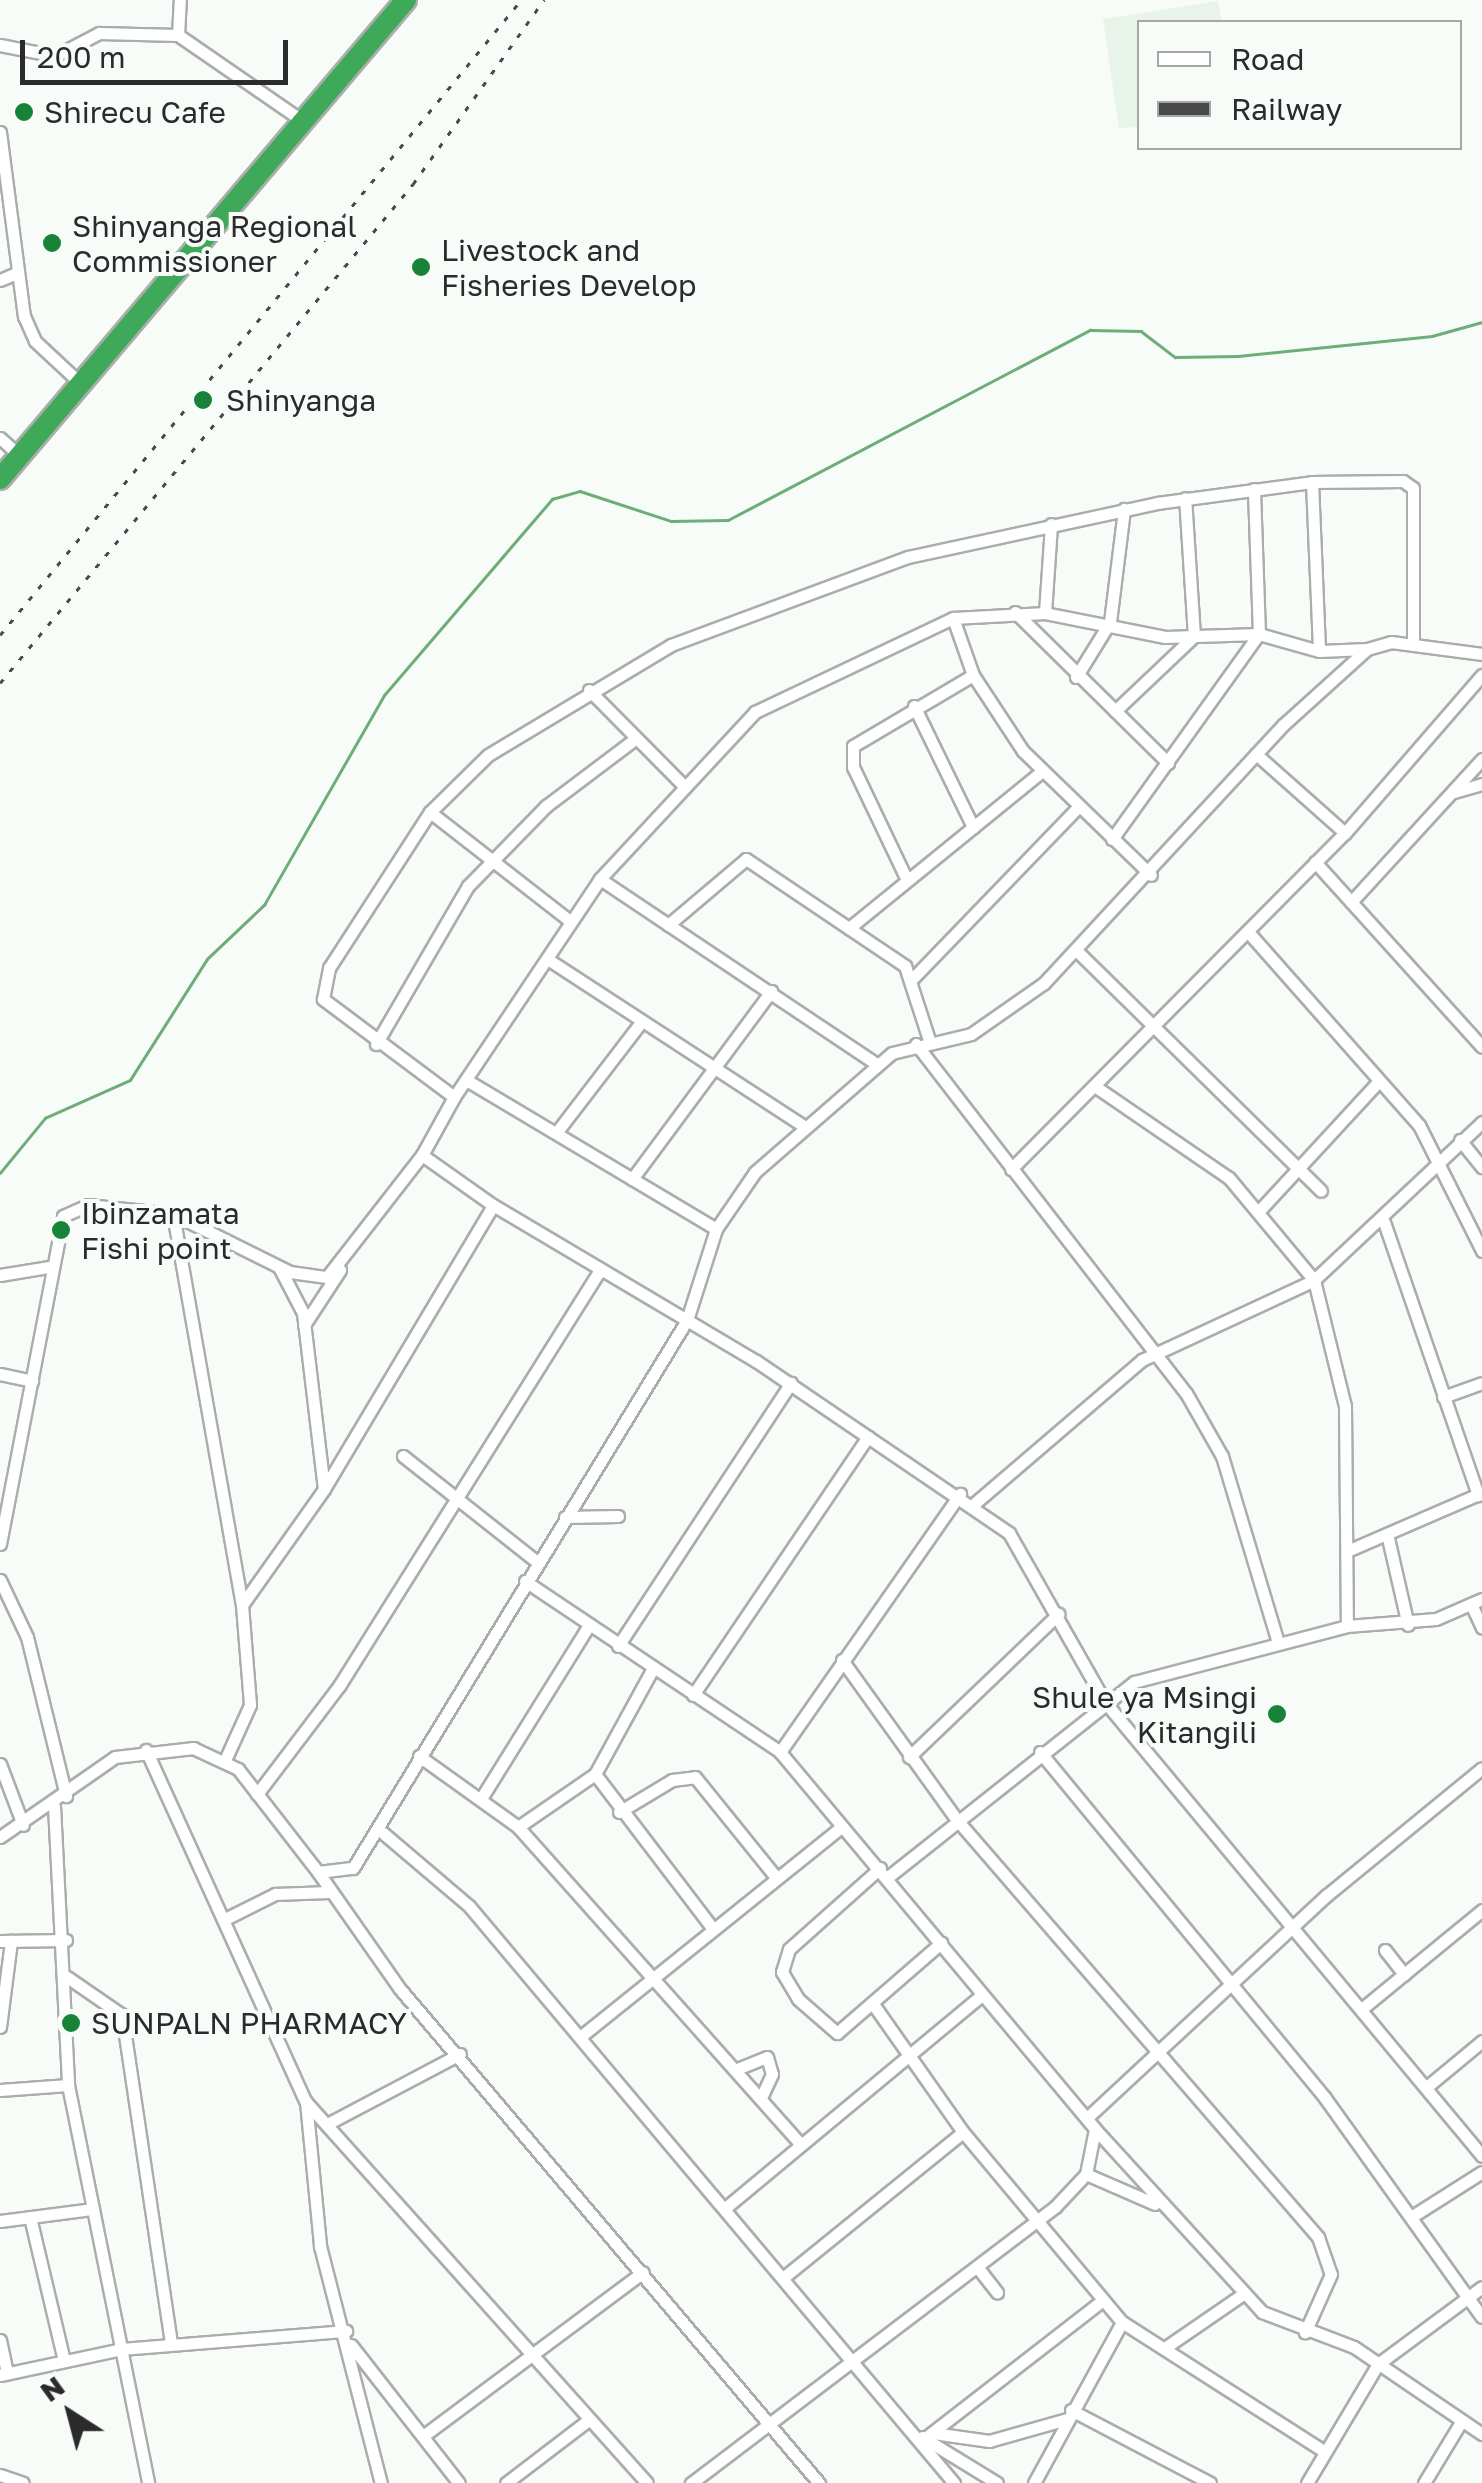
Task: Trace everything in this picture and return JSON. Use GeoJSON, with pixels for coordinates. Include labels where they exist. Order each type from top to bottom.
{"type":"FeatureCollection","features":[{"type":"Feature","properties":{"kind":"highway"},"geometry":{"type":"LineString","coordinates":[[0,479],[406,0]]}},
{"type":"Feature","properties":{"kind":"street"},"geometry":{"type":"LineString","coordinates":[[178,35],[180,0]]}},
{"type":"Feature","properties":{"kind":"street"},"geometry":{"type":"LineString","coordinates":[[0,45],[53,56],[99,33],[178,35],[302,120]]}},
{"type":"Feature","properties":{"kind":"street"},"geometry":{"type":"LineString","coordinates":[[0,132],[14,274],[35,342],[80,383]]}},
{"type":"Feature","properties":{"kind":"street"},"geometry":{"type":"LineString","coordinates":[[0,280],[14,274]]}},
{"type":"Feature","properties":{"kind":"street"},"geometry":{"type":"LineString","coordinates":[[0,438],[20,456]]}},
{"type":"Feature","properties":{"kind":"street"},"geometry":{"type":"LineString","coordinates":[[1312,482],[1319,651]]}},
{"type":"Feature","properties":{"kind":"street"},"geometry":{"type":"LineString","coordinates":[[454,1097],[332,1011],[320,985],[430,812],[488,756],[589,690],[670,646],[872,569],[1124,509],[1312,482],[1411,483],[1413,644]]}},
{"type":"Feature","properties":{"kind":"street"},"geometry":{"type":"LineString","coordinates":[[1112,839],[1259,634],[1254,489]]}},
{"type":"Feature","properties":{"kind":"street"},"geometry":{"type":"LineString","coordinates":[[1186,498],[1194,636]]}},
{"type":"Feature","properties":{"kind":"street"},"geometry":{"type":"LineString","coordinates":[[1076,677],[1110,622],[1124,509]]}},
{"type":"Feature","properties":{"kind":"street"},"geometry":{"type":"LineString","coordinates":[[1045,613],[1052,524]]}},
{"type":"Feature","properties":{"kind":"street"},"geometry":{"type":"LineString","coordinates":[[304,1325],[422,1155],[454,1097],[468,1082],[600,879],[755,712],[953,618],[1016,612],[1194,636],[1259,634],[1319,651],[1413,644],[1482,654]]}},
{"type":"Feature","properties":{"kind":"street"},"geometry":{"type":"LineString","coordinates":[[1016,612],[1076,677],[1168,763]]}},
{"type":"Feature","properties":{"kind":"street"},"geometry":{"type":"LineString","coordinates":[[953,618],[973,675],[1041,772],[1152,875]]}},
{"type":"Feature","properties":{"kind":"street"},"geometry":{"type":"LineString","coordinates":[[1115,710],[1194,636]]}},
{"type":"Feature","properties":{"kind":"street"},"geometry":{"type":"LineString","coordinates":[[318,1872],[354,1868],[383,1833],[419,1756],[687,1320],[716,1229],[737,1192],[876,1064],[916,1044],[990,1023],[1079,953],[1256,754],[1367,649]]}},
{"type":"Feature","properties":{"kind":"street"},"geometry":{"type":"LineString","coordinates":[[906,878],[851,754],[866,732],[973,675]]}},
{"type":"Feature","properties":{"kind":"street"},"geometry":{"type":"LineString","coordinates":[[1011,1169],[1345,833],[1482,675]]}},
{"type":"Feature","properties":{"kind":"street"},"geometry":{"type":"LineString","coordinates":[[589,690],[685,787]]}},
{"type":"Feature","properties":{"kind":"street"},"geometry":{"type":"LineString","coordinates":[[914,706],[974,827]]}},
{"type":"Feature","properties":{"kind":"street"},"geometry":{"type":"LineString","coordinates":[[376,1044],[492,860],[634,738]]}},
{"type":"Feature","properties":{"kind":"street"},"geometry":{"type":"LineString","coordinates":[[1256,754],[1345,833]]}},
{"type":"Feature","properties":{"kind":"street"},"geometry":{"type":"LineString","coordinates":[[1351,902],[1482,759]]}},
{"type":"Feature","properties":{"kind":"street"},"geometry":{"type":"LineString","coordinates":[[849,928],[1041,772]]}},
{"type":"Feature","properties":{"kind":"street"},"geometry":{"type":"LineString","coordinates":[[1450,794],[1482,784]]}},
{"type":"Feature","properties":{"kind":"street"},"geometry":{"type":"LineString","coordinates":[[914,977],[1078,807]]}},
{"type":"Feature","properties":{"kind":"street"},"geometry":{"type":"LineString","coordinates":[[430,812],[570,921]]}},
{"type":"Feature","properties":{"kind":"street"},"geometry":{"type":"LineString","coordinates":[[668,926],[741,858],[849,928],[914,977],[930,1043]]}},
{"type":"Feature","properties":{"kind":"street"},"geometry":{"type":"LineString","coordinates":[[1315,862],[1482,1047]]}},
{"type":"Feature","properties":{"kind":"street"},"geometry":{"type":"LineString","coordinates":[[600,879],[876,1064]]}},
{"type":"Feature","properties":{"kind":"street"},"geometry":{"type":"LineString","coordinates":[[1249,933],[1443,1158],[1482,1250]]}},
{"type":"Feature","properties":{"kind":"street"},"geometry":{"type":"LineString","coordinates":[[1079,953],[1301,1166],[1321,1191]]}},
{"type":"Feature","properties":{"kind":"street"},"geometry":{"type":"LineString","coordinates":[[549,960],[638,1026],[805,1127]]}},
{"type":"Feature","properties":{"kind":"street"},"geometry":{"type":"LineString","coordinates":[[632,1179],[771,991]]}},
{"type":"Feature","properties":{"kind":"street"},"geometry":{"type":"LineString","coordinates":[[556,1133],[638,1026]]}},
{"type":"Feature","properties":{"kind":"street"},"geometry":{"type":"LineString","coordinates":[[916,1044],[1155,1352],[1222,1456],[1278,1643]]}},
{"type":"Feature","properties":{"kind":"street"},"geometry":{"type":"LineString","coordinates":[[1258,1212],[1379,1081]]}},
{"type":"Feature","properties":{"kind":"street"},"geometry":{"type":"LineString","coordinates":[[468,1082],[716,1229]]}},
{"type":"Feature","properties":{"kind":"street"},"geometry":{"type":"LineString","coordinates":[[1096,1087],[1216,1168],[1314,1280],[1345,1406],[1347,1626]]}},
{"type":"Feature","properties":{"kind":"street"},"geometry":{"type":"LineString","coordinates":[[974,1503],[1155,1352],[1314,1280],[1384,1222],[1460,1140],[1482,1122]]}},
{"type":"Feature","properties":{"kind":"street"},"geometry":{"type":"LineString","coordinates":[[1460,1140],[1482,1167]]}},
{"type":"Feature","properties":{"kind":"street"},"geometry":{"type":"LineString","coordinates":[[422,1155],[493,1205],[791,1383],[974,1503],[1019,1546],[1106,1702],[1429,2085],[1482,2156]]}},
{"type":"Feature","properties":{"kind":"street"},"geometry":{"type":"LineString","coordinates":[[242,1605],[324,1489],[493,1205]]}},
{"type":"Feature","properties":{"kind":"street"},"geometry":{"type":"LineString","coordinates":[[0,1544],[32,1381],[49,1267],[71,1209],[173,1214],[279,1266],[316,1278],[340,1270]]}},
{"type":"Feature","properties":{"kind":"street"},"geometry":{"type":"LineString","coordinates":[[173,1214],[242,1605],[250,1705],[226,1758]]}},
{"type":"Feature","properties":{"kind":"street"},"geometry":{"type":"LineString","coordinates":[[1347,1551],[1388,1538],[1480,1494],[1384,1222]]}},
{"type":"Feature","properties":{"kind":"street"},"geometry":{"type":"LineString","coordinates":[[279,1266],[304,1325],[324,1489]]}},
{"type":"Feature","properties":{"kind":"street"},"geometry":{"type":"LineString","coordinates":[[0,1275],[49,1267]]}},
{"type":"Feature","properties":{"kind":"street"},"geometry":{"type":"LineString","coordinates":[[257,1794],[340,1686],[601,1270]]}},
{"type":"Feature","properties":{"kind":"street"},"geometry":{"type":"LineString","coordinates":[[0,1374],[32,1381]]}},
{"type":"Feature","properties":{"kind":"street"},"geometry":{"type":"LineString","coordinates":[[618,1646],[791,1383]]}},
{"type":"Feature","properties":{"kind":"street"},"geometry":{"type":"LineString","coordinates":[[1444,1397],[1482,1383]]}},
{"type":"Feature","properties":{"kind":"street"},"geometry":{"type":"LineString","coordinates":[[693,1695],[868,1437]]}},
{"type":"Feature","properties":{"kind":"street"},"geometry":{"type":"LineString","coordinates":[[403,1456],[454,1503],[537,1562]]}},
{"type":"Feature","properties":{"kind":"street"},"geometry":{"type":"LineString","coordinates":[[780,1752],[960,1494]]}},
{"type":"Feature","properties":{"kind":"street"},"geometry":{"type":"LineString","coordinates":[[565,1517],[618,1516]]}},
{"type":"Feature","properties":{"kind":"street"},"geometry":{"type":"LineString","coordinates":[[1388,1538],[1408,1625]]}},
{"type":"Feature","properties":{"kind":"street"},"geometry":{"type":"LineString","coordinates":[[0,1580],[27,1637],[66,1796]]}},
{"type":"Feature","properties":{"kind":"street"},"geometry":{"type":"LineString","coordinates":[[525,1581],[652,1670],[780,1752],[982,1994],[1090,2114],[1096,2130],[1158,2205],[1272,2320],[1378,2364],[1482,2434]]}},
{"type":"Feature","properties":{"kind":"street"},"geometry":{"type":"LineString","coordinates":[[941,1944],[834,2033],[782,1972],[789,1948],[884,1872],[957,1820],[1106,1702],[1170,1667],[1347,1626],[1408,1625],[1477,1602],[1482,1628]]}},
{"type":"Feature","properties":{"kind":"street"},"geometry":{"type":"LineString","coordinates":[[909,1757],[1058,1614]]}},
{"type":"Feature","properties":{"kind":"street"},"geometry":{"type":"LineString","coordinates":[[482,1797],[589,1625]]}},
{"type":"Feature","properties":{"kind":"street"},"geometry":{"type":"LineString","coordinates":[[842,1660],[957,1820],[1163,2050],[1328,2254],[1326,2289],[1305,2332]]}},
{"type":"Feature","properties":{"kind":"street"},"geometry":{"type":"LineString","coordinates":[[518,1826],[595,1774],[652,1670]]}},
{"type":"Feature","properties":{"kind":"street"},"geometry":{"type":"LineString","coordinates":[[146,1750],[227,1918],[306,2102],[320,2246],[347,2337],[378,2482]]}},
{"type":"Feature","properties":{"kind":"street"},"geometry":{"type":"LineString","coordinates":[[0,1837],[54,1806],[106,1762],[146,1750],[226,1758],[318,1872],[328,1892],[460,2054],[819,2483]]}},
{"type":"Feature","properties":{"kind":"street"},"geometry":{"type":"LineString","coordinates":[[1040,1752],[1411,2217],[1482,2316]]}},
{"type":"Feature","properties":{"kind":"street"},"geometry":{"type":"LineString","coordinates":[[419,1756],[518,1826],[800,2143]]}},
{"type":"Feature","properties":{"kind":"street"},"geometry":{"type":"LineString","coordinates":[[0,1764],[23,1826]]}},
{"type":"Feature","properties":{"kind":"street"},"geometry":{"type":"LineString","coordinates":[[1090,2114],[1232,1989],[1294,1927],[1482,1768]]}},
{"type":"Feature","properties":{"kind":"street"},"geometry":{"type":"LineString","coordinates":[[595,1774],[619,1812],[711,1926]]}},
{"type":"Feature","properties":{"kind":"street"},"geometry":{"type":"LineString","coordinates":[[619,1812],[672,1780],[695,1777],[774,1875]]}},
{"type":"Feature","properties":{"kind":"street"},"geometry":{"type":"LineString","coordinates":[[54,1806],[66,1940],[68,2085],[148,2483]]}},
{"type":"Feature","properties":{"kind":"street"},"geometry":{"type":"LineString","coordinates":[[580,2037],[774,1875],[842,1826]]}},
{"type":"Feature","properties":{"kind":"street"},"geometry":{"type":"LineString","coordinates":[[383,1833],[459,1896],[724,2209],[924,2435],[954,2483]]}},
{"type":"Feature","properties":{"kind":"street"},"geometry":{"type":"LineString","coordinates":[[227,1918],[275,1894],[328,1892]]}},
{"type":"Feature","properties":{"kind":"street"},"geometry":{"type":"LineString","coordinates":[[1364,2007],[1482,1910]]}},
{"type":"Feature","properties":{"kind":"street"},"geometry":{"type":"LineString","coordinates":[[0,2027],[6,1941],[66,1940]]}},
{"type":"Feature","properties":{"kind":"street"},"geometry":{"type":"LineString","coordinates":[[1385,1950],[1404,1974]]}},
{"type":"Feature","properties":{"kind":"street"},"geometry":{"type":"LineString","coordinates":[[67,1978],[122,2015],[171,2344]]}},
{"type":"Feature","properties":{"kind":"street"},"geometry":{"type":"LineString","coordinates":[[724,2209],[982,1994]]}},
{"type":"Feature","properties":{"kind":"street"},"geometry":{"type":"LineString","coordinates":[[873,2004],[963,2132],[1041,2218],[1122,2322],[1325,2452]]}},
{"type":"Feature","properties":{"kind":"street"},"geometry":{"type":"LineString","coordinates":[[1429,2085],[1482,2040]]}},
{"type":"Feature","properties":{"kind":"street"},"geometry":{"type":"LineString","coordinates":[[330,2123],[460,2054]]}},
{"type":"Feature","properties":{"kind":"street"},"geometry":{"type":"LineString","coordinates":[[737,2069],[766,2055],[772,2074],[761,2098]]}},
{"type":"Feature","properties":{"kind":"street"},"geometry":{"type":"LineString","coordinates":[[0,2090],[68,2085]]}},
{"type":"Feature","properties":{"kind":"street"},"geometry":{"type":"LineString","coordinates":[[306,2102],[330,2123],[532,2351],[588,2421],[648,2483]]}},
{"type":"Feature","properties":{"kind":"street"},"geometry":{"type":"LineString","coordinates":[[690,2483],[1041,2218],[1086,2174],[1096,2130]]}},
{"type":"Feature","properties":{"kind":"street"},"geometry":{"type":"LineString","coordinates":[[784,2277],[963,2132]]}},
{"type":"Feature","properties":{"kind":"street"},"geometry":{"type":"LineString","coordinates":[[1411,2217],[1482,2172]]}},
{"type":"Feature","properties":{"kind":"street"},"geometry":{"type":"LineString","coordinates":[[1086,2174],[1158,2205]]}},
{"type":"Feature","properties":{"kind":"street"},"geometry":{"type":"LineString","coordinates":[[0,2221],[93,2209]]}},
{"type":"Feature","properties":{"kind":"street"},"geometry":{"type":"LineString","coordinates":[[30,2217],[64,2361]]}},
{"type":"Feature","properties":{"kind":"street"},"geometry":{"type":"LineString","coordinates":[[978,2268],[997,2292]]}},
{"type":"Feature","properties":{"kind":"street"},"geometry":{"type":"LineString","coordinates":[[423,2436],[532,2351],[643,2272]]}},
{"type":"Feature","properties":{"kind":"street"},"geometry":{"type":"LineString","coordinates":[[1307,2483],[1378,2364],[1482,2287]]}},
{"type":"Feature","properties":{"kind":"street"},"geometry":{"type":"LineString","coordinates":[[1166,2347],[1243,2294]]}},
{"type":"Feature","properties":{"kind":"street"},"geometry":{"type":"LineString","coordinates":[[924,2435],[1103,2300]]}},
{"type":"Feature","properties":{"kind":"street"},"geometry":{"type":"LineString","coordinates":[[1034,2483],[1122,2322]]}},
{"type":"Feature","properties":{"kind":"street"},"geometry":{"type":"LineString","coordinates":[[0,2340],[4,2374],[120,2349],[347,2337]]}},
{"type":"Feature","properties":{"kind":"street"},"geometry":{"type":"LineString","coordinates":[[347,2337],[459,2483]]}},
{"type":"Feature","properties":{"kind":"street"},"geometry":{"type":"LineString","coordinates":[[924,2435],[989,2441],[1069,2415],[1210,2483]]}},
{"type":"Feature","properties":{"kind":"street"},"geometry":{"type":"LineString","coordinates":[[506,2483],[588,2421]]}},
{"type":"Feature","properties":{"kind":"street"},"geometry":{"type":"LineString","coordinates":[[1424,2483],[1461,2422]]}},
{"type":"Feature","properties":{"kind":"street"},"geometry":{"type":"LineString","coordinates":[[924,2435],[997,2483]]}},
{"type":"Feature","properties":{"kind":"street"},"geometry":{"type":"LineString","coordinates":[[0,2475],[24,2483]]}},
{"type":"Feature","properties":{"kind":"shaded area"},"geometry":{"type":"Polygon","coordinates":[[[1218,1],[1222,20],[1137,20],[1137,126],[1119,129],[1103,19],[1218,1]]]}},
{"type":"Feature","properties":{"kind":"waterway"},"geometry":{"type":"LineString","coordinates":[[0,1173],[45,1118],[130,1080],[207,959],[264,905],[385,694],[552,499],[580,491],[671,521],[728,520],[1090,330],[1141,331],[1175,357],[1238,356],[1432,336],[1482,322]]}},
{"type":"Feature","properties":{"kind":"railway"},"geometry":{"type":"LineString","coordinates":[[0,635],[521,0]]}},
{"type":"Feature","properties":{"kind":"railway"},"geometry":{"type":"LineString","coordinates":[[0,683],[413,184],[544,0]]}},
{"type":"Feature","properties":{"kind":"place","name":"Shirecu Cafe"},"geometry":{"type":"Point","coordinates":[24,112]}},
{"type":"Feature","properties":{"kind":"place","name":"Shinyanga Regional Commissioner"},"geometry":{"type":"Point","coordinates":[52,243]}},
{"type":"Feature","properties":{"kind":"place","name":"Livestock and Fisheries Develop"},"geometry":{"type":"Point","coordinates":[421,267]}},
{"type":"Feature","properties":{"kind":"place","name":"Shinyanga"},"geometry":{"type":"Point","coordinates":[203,400]}},
{"type":"Feature","properties":{"kind":"place","name":"Ibinzamata Fishi point"},"geometry":{"type":"Point","coordinates":[61,1230]}},
{"type":"Feature","properties":{"kind":"place","name":"Shule ya Msingi Kitangili"},"geometry":{"type":"Point","coordinates":[1277,1714]}},
{"type":"Feature","properties":{"kind":"place","name":"SUNPALN PHARMACY"},"geometry":{"type":"Point","coordinates":[71,2023]}}]}
